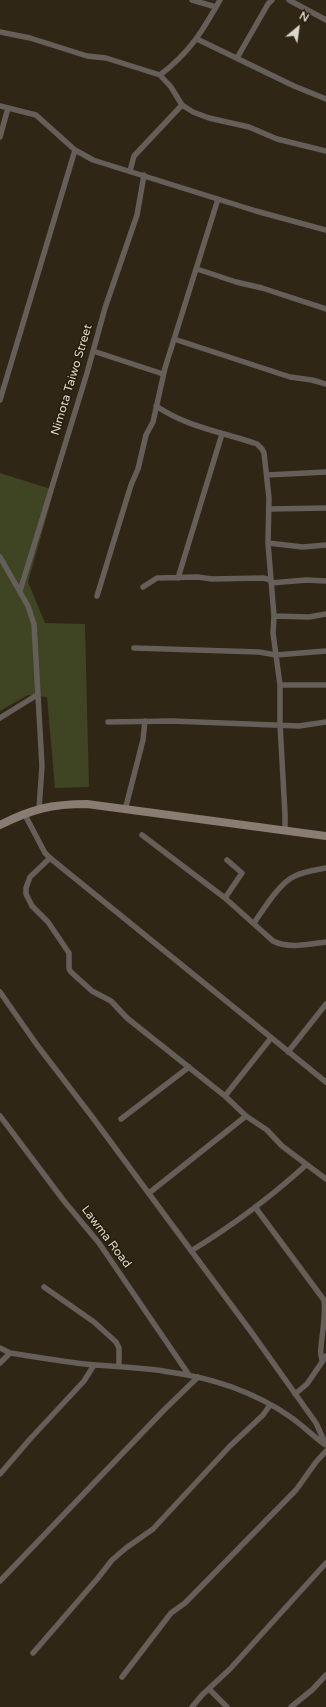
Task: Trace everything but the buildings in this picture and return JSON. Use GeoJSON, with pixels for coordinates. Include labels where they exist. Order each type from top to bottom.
{"type":"FeatureCollection","features":[{"type":"Feature","properties":{"kind":"main road"},"geometry":{"type":"LineString","coordinates":[[0,825],[24,813],[39,809],[65,804],[87,804],[326,836]]}},
{"type":"Feature","properties":{"kind":"street"},"geometry":{"type":"LineString","coordinates":[[192,0],[216,7]]}},
{"type":"Feature","properties":{"kind":"street"},"geometry":{"type":"LineString","coordinates":[[160,75],[181,58],[197,39],[220,0]]}},
{"type":"Feature","properties":{"kind":"street"},"geometry":{"type":"LineString","coordinates":[[237,58],[268,4],[272,0]]}},
{"type":"Feature","properties":{"kind":"street"},"geometry":{"type":"LineString","coordinates":[[289,0],[326,20]]}},
{"type":"Feature","properties":{"kind":"street"},"geometry":{"type":"LineString","coordinates":[[0,32],[30,38],[87,56],[106,58],[160,75],[171,86],[182,105],[193,112],[209,118],[241,125],[277,139],[326,151]]}},
{"type":"Feature","properties":{"kind":"street"},"geometry":{"type":"LineString","coordinates":[[197,39],[294,86],[326,99]]}},
{"type":"Feature","properties":{"kind":"street"},"geometry":{"type":"LineString","coordinates":[[130,171],[134,156],[182,105]]}},
{"type":"Feature","properties":{"kind":"street"},"geometry":{"type":"LineString","coordinates":[[0,106],[36,115],[75,150],[93,160],[256,211],[326,230]]}},
{"type":"Feature","properties":{"kind":"street"},"geometry":{"type":"LineString","coordinates":[[0,137],[8,108]]}},
{"type":"Feature","properties":{"kind":"street"},"geometry":{"type":"LineString","coordinates":[[0,400],[75,150]]}},
{"type":"Feature","properties":{"kind":"street","name":"Nimota Taiwo Street"},"geometry":{"type":"LineString","coordinates":[[20,591],[121,258],[137,215],[144,176]]}},
{"type":"Feature","properties":{"kind":"street"},"geometry":{"type":"LineString","coordinates":[[97,596],[131,485],[138,469],[146,435],[153,422],[163,374],[218,199]]}},
{"type":"Feature","properties":{"kind":"street"},"geometry":{"type":"LineString","coordinates":[[197,269],[236,282],[269,290],[326,309]]}},
{"type":"Feature","properties":{"kind":"street"},"geometry":{"type":"LineString","coordinates":[[174,340],[290,377],[312,380],[326,384]]}},
{"type":"Feature","properties":{"kind":"street"},"geometry":{"type":"LineString","coordinates":[[93,351],[163,374]]}},
{"type":"Feature","properties":{"kind":"street"},"geometry":{"type":"LineString","coordinates":[[156,406],[170,416],[197,427],[250,442],[261,448],[264,453],[270,510],[268,543],[274,616],[273,633],[280,685],[280,724],[285,831]]}},
{"type":"Feature","properties":{"kind":"street"},"geometry":{"type":"LineString","coordinates":[[178,578],[222,434]]}},
{"type":"Feature","properties":{"kind":"street"},"geometry":{"type":"LineString","coordinates":[[267,475],[326,472]]}},
{"type":"Feature","properties":{"kind":"street"},"geometry":{"type":"LineString","coordinates":[[270,510],[326,508]]}},
{"type":"Feature","properties":{"kind":"street"},"geometry":{"type":"LineString","coordinates":[[268,543],[303,546],[326,545]]}},
{"type":"Feature","properties":{"kind":"street"},"geometry":{"type":"LineString","coordinates":[[0,557],[20,591],[34,624],[42,766],[39,809]]}},
{"type":"Feature","properties":{"kind":"street"},"geometry":{"type":"LineString","coordinates":[[143,587],[157,578],[263,578],[271,582],[306,580],[326,581]]}},
{"type":"Feature","properties":{"kind":"street"},"geometry":{"type":"LineString","coordinates":[[274,616],[309,617],[326,614]]}},
{"type":"Feature","properties":{"kind":"street"},"geometry":{"type":"LineString","coordinates":[[134,648],[259,652],[276,655],[326,651]]}},
{"type":"Feature","properties":{"kind":"street"},"geometry":{"type":"LineString","coordinates":[[280,685],[326,685]]}},
{"type":"Feature","properties":{"kind":"street"},"geometry":{"type":"LineString","coordinates":[[0,718],[37,695]]}},
{"type":"Feature","properties":{"kind":"street"},"geometry":{"type":"LineString","coordinates":[[125,810],[143,740],[145,721]]}},
{"type":"Feature","properties":{"kind":"street"},"geometry":{"type":"LineString","coordinates":[[108,722],[145,721],[280,724],[299,726],[326,722]]}},
{"type":"Feature","properties":{"kind":"street"},"geometry":{"type":"LineString","coordinates":[[24,813],[45,853],[50,858],[326,1082]]}},
{"type":"Feature","properties":{"kind":"street"},"geometry":{"type":"LineString","coordinates":[[142,835],[225,898],[269,938],[279,944],[304,945],[326,942]]}},
{"type":"Feature","properties":{"kind":"street"},"geometry":{"type":"LineString","coordinates":[[50,858],[30,877],[26,888],[26,894],[32,906],[48,922],[69,953],[69,969],[92,991],[111,1001],[127,1018],[225,1096],[246,1116],[267,1130],[282,1146],[326,1179]]}},
{"type":"Feature","properties":{"kind":"street"},"geometry":{"type":"LineString","coordinates":[[225,898],[242,873],[227,860]]}},
{"type":"Feature","properties":{"kind":"street"},"geometry":{"type":"LineString","coordinates":[[254,923],[281,887],[290,879],[303,873],[326,868]]}},
{"type":"Feature","properties":{"kind":"street"},"geometry":{"type":"LineString","coordinates":[[0,992],[32,1038],[252,1333],[316,1423],[326,1445]]}},
{"type":"Feature","properties":{"kind":"street"},"geometry":{"type":"LineString","coordinates":[[288,1052],[326,1004]]}},
{"type":"Feature","properties":{"kind":"street"},"geometry":{"type":"LineString","coordinates":[[225,1096],[270,1038]]}},
{"type":"Feature","properties":{"kind":"street"},"geometry":{"type":"LineString","coordinates":[[121,1119],[189,1067]]}},
{"type":"Feature","properties":{"kind":"street","name":"Lawma Road"},"geometry":{"type":"LineString","coordinates":[[0,1116],[64,1201],[99,1243],[189,1374]]}},
{"type":"Feature","properties":{"kind":"street"},"geometry":{"type":"LineString","coordinates":[[149,1193],[246,1116]]}},
{"type":"Feature","properties":{"kind":"street"},"geometry":{"type":"LineString","coordinates":[[191,1251],[255,1207],[289,1181],[306,1165]]}},
{"type":"Feature","properties":{"kind":"street"},"geometry":{"type":"LineString","coordinates":[[255,1207],[324,1300],[325,1304],[325,1325],[321,1348],[324,1358],[307,1384],[295,1394]]}},
{"type":"Feature","properties":{"kind":"street"},"geometry":{"type":"LineString","coordinates":[[44,1287],[94,1322],[116,1342],[119,1348],[119,1366]]}},
{"type":"Feature","properties":{"kind":"street"},"geometry":{"type":"LineString","coordinates":[[0,1348],[10,1353],[94,1365],[119,1366],[189,1374],[233,1387],[288,1415],[326,1445]]}},
{"type":"Feature","properties":{"kind":"street"},"geometry":{"type":"LineString","coordinates":[[0,1363],[10,1353]]}},
{"type":"Feature","properties":{"kind":"street"},"geometry":{"type":"LineString","coordinates":[[0,1474],[84,1381],[94,1365]]}},
{"type":"Feature","properties":{"kind":"street"},"geometry":{"type":"LineString","coordinates":[[0,1581],[164,1410],[198,1377]]}},
{"type":"Feature","properties":{"kind":"street"},"geometry":{"type":"LineString","coordinates":[[33,1653],[98,1578],[107,1565],[126,1548],[153,1529],[230,1446],[263,1415],[270,1405]]}},
{"type":"Feature","properties":{"kind":"street"},"geometry":{"type":"LineString","coordinates":[[306,1429],[316,1423]]}},
{"type":"Feature","properties":{"kind":"street"},"geometry":{"type":"LineString","coordinates":[[122,1677],[171,1613],[185,1603],[296,1490],[316,1462],[326,1451]]}},
{"type":"Feature","properties":{"kind":"street"},"geometry":{"type":"LineString","coordinates":[[192,1707],[230,1670],[326,1564]]}},
{"type":"Feature","properties":{"kind":"street"},"geometry":{"type":"LineString","coordinates":[[290,1707],[312,1690],[326,1675]]}},
{"type":"Feature","properties":{"kind":"street"},"geometry":{"type":"LineString","coordinates":[[209,1689],[227,1707]]}},
{"type":"Feature","properties":{"kind":"green space"},"geometry":{"type":"Polygon","coordinates":[[[0,473],[54,490],[28,582],[45,623],[85,624],[89,787],[55,788],[47,697],[28,695],[0,711],[0,473]]]}}]}
